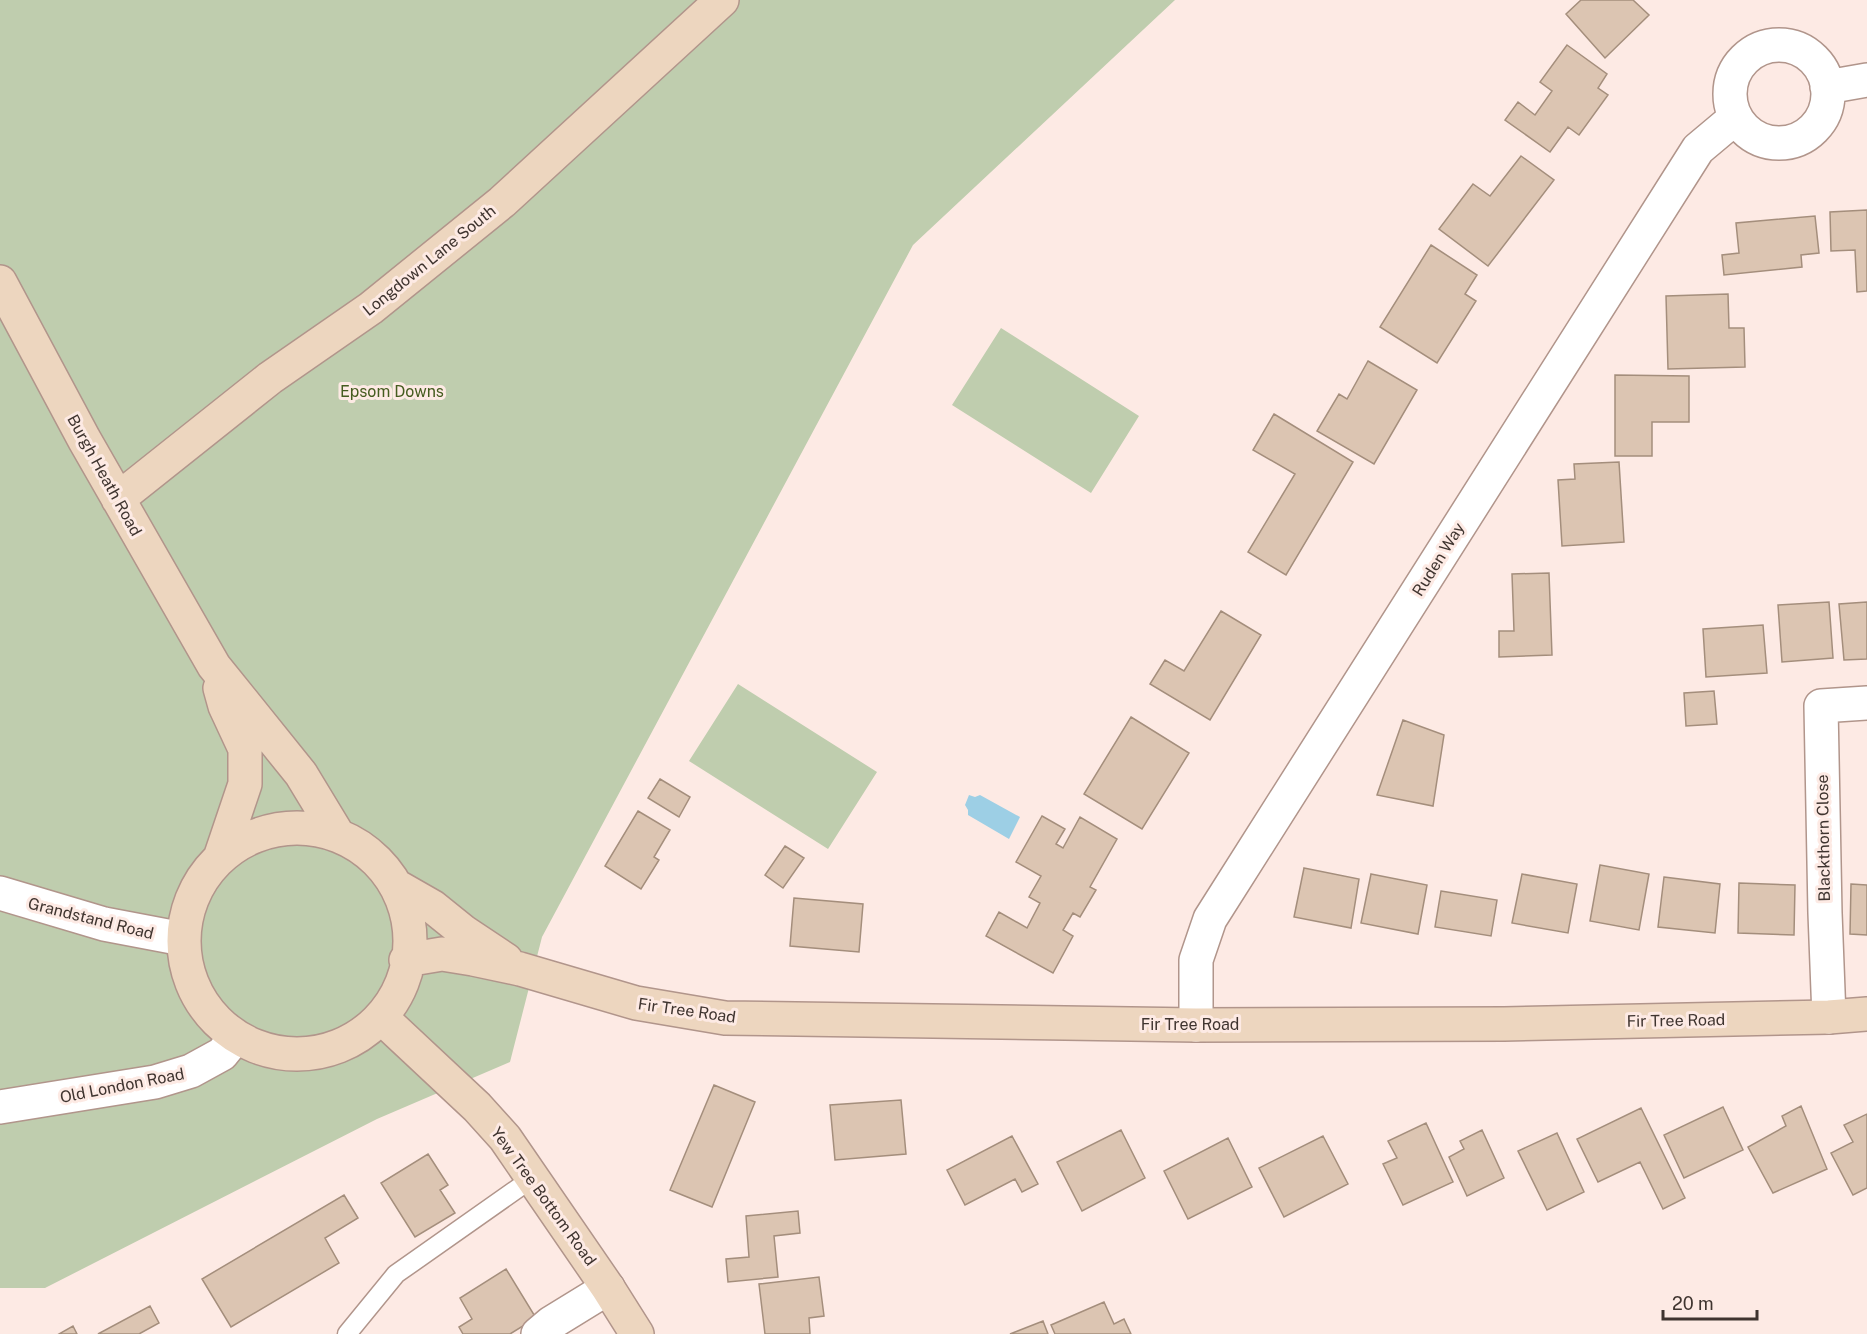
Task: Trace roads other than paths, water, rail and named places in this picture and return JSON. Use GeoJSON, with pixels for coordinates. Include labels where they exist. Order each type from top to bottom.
{"type":"FeatureCollection","features":[{"type":"Feature","properties":{"kind":"main road","name":"Longdown Lane South"},"geometry":{"type":"LineString","coordinates":[[118,499],[270,378],[371,308],[502,202],[722,0]]}},
{"type":"Feature","properties":{"kind":"main road","name":"Burgh Heath Road"},"geometry":{"type":"LineString","coordinates":[[0,282],[84,439],[214,666],[301,774],[338,835]]}},
{"type":"Feature","properties":{"kind":"main road","name":"Burgh Heath Road"},"geometry":{"type":"LineString","coordinates":[[214,666],[225,706],[245,749],[245,784],[220,855]]}},
{"type":"Feature","properties":{"kind":"main road"},"geometry":{"type":"LineString","coordinates":[[287,829],[338,835],[355,843],[377,859],[398,887],[405,908],[406,960],[402,987],[384,1020],[350,1041],[319,1052],[288,1056],[234,1039],[204,1003],[184,960],[183,939],[194,892],[220,855],[255,836],[287,829]]}},
{"type":"Feature","properties":{"kind":"main road","name":"Fir Tree Road"},"geometry":{"type":"LineString","coordinates":[[398,887],[434,907],[464,932],[520,969]]}},
{"type":"Feature","properties":{"kind":"main road","name":"Fir Tree Road"},"geometry":{"type":"LineString","coordinates":[[406,960],[442,954],[473,959],[520,969],[636,1003],[724,1018],[1196,1025],[1504,1024],[1829,1017],[1867,1014]]}},
{"type":"Feature","properties":{"kind":"main road","name":"Yew Tree Bottom Road"},"geometry":{"type":"LineString","coordinates":[[384,1020],[477,1107],[504,1137],[534,1177],[637,1334]]}},
{"type":"Feature","properties":{"kind":"street"},"geometry":{"type":"LineString","coordinates":[[1771,45],[1790,46],[1808,54],[1821,69],[1827,87],[1827,104],[1821,120],[1810,133],[1794,141],[1777,144],[1761,140],[1746,131],[1735,118],[1729,100],[1731,81],[1739,64],[1753,52],[1771,45]]}},
{"type":"Feature","properties":{"kind":"street"},"geometry":{"type":"LineString","coordinates":[[1827,87],[1867,80]]}},
{"type":"Feature","properties":{"kind":"street","name":"Ruden Way"},"geometry":{"type":"LineString","coordinates":[[1196,1025],[1196,960],[1210,919],[1698,149],[1735,118]]}},
{"type":"Feature","properties":{"kind":"street","name":"Blackthorn Close"},"geometry":{"type":"LineString","coordinates":[[1829,1017],[1821,706],[1867,703]]}},
{"type":"Feature","properties":{"kind":"street","name":"Grandstand Road"},"geometry":{"type":"LineString","coordinates":[[0,893],[104,924],[183,939]]}},
{"type":"Feature","properties":{"kind":"street","name":"Old London Road"},"geometry":{"type":"LineString","coordinates":[[0,1107],[164,1079],[191,1071],[212,1060],[222,1054],[234,1039]]}},
{"type":"Feature","properties":{"kind":"street"},"geometry":{"type":"LineString","coordinates":[[538,1334],[551,1323],[608,1288]]}},
{"type":"Feature","properties":{"kind":"lane"},"geometry":{"type":"LineString","coordinates":[[347,1334],[396,1274],[534,1177]]}},
{"type":"Feature","properties":{"kind":"water"},"geometry":{"type":"Polygon","coordinates":[[[969,795],[975,797],[980,795],[1020,817],[1009,839],[968,815],[965,805],[969,795]]]}},
{"type":"Feature","properties":{"kind":"park label","name":"Epsom Downs"},"geometry":{"type":"Point","coordinates":[392,391]}}]}
